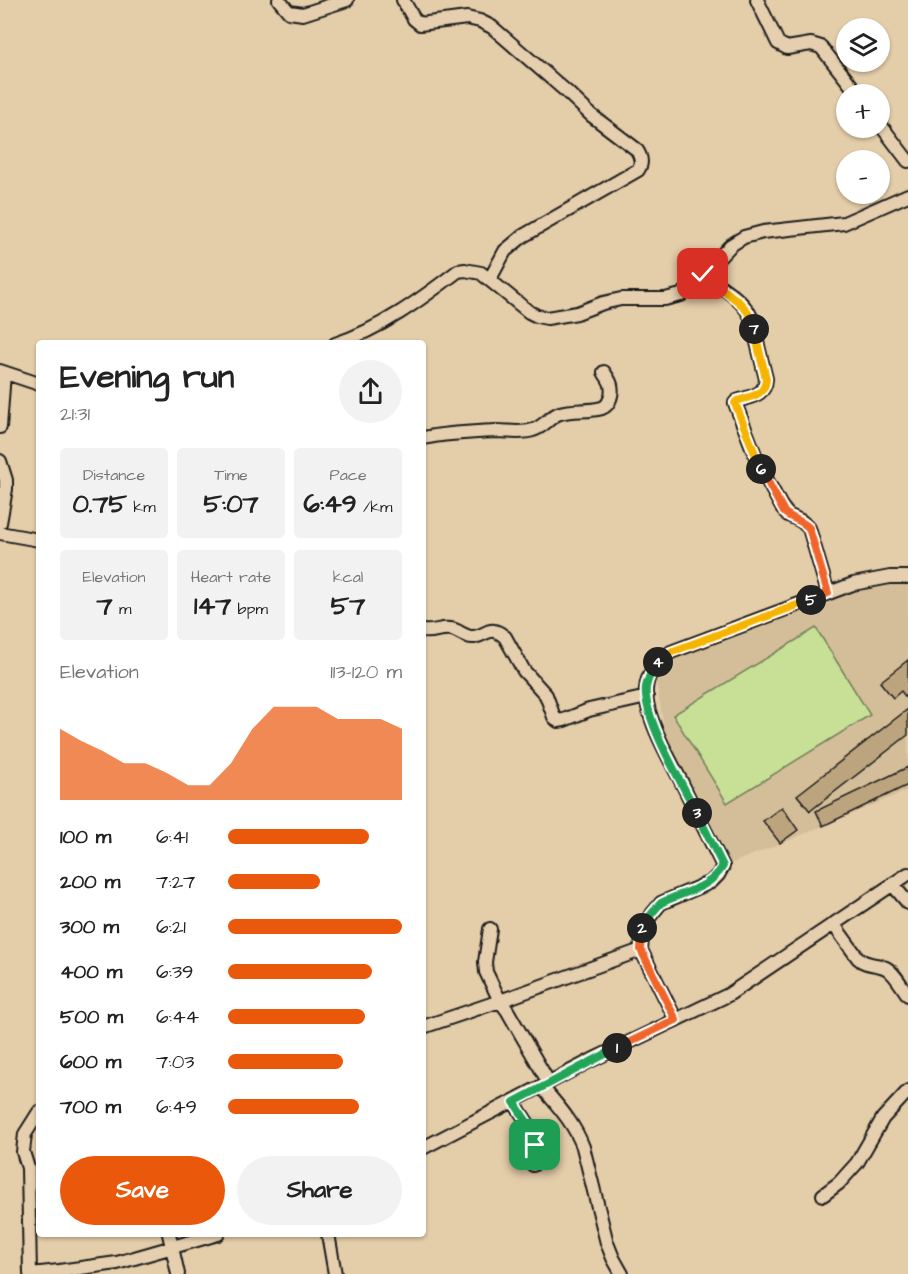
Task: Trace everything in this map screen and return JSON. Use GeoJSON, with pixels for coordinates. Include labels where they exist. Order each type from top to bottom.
{"type":"FeatureCollection","features":[{"type":"Feature","properties":{"kind":"street"},"geometry":{"type":"LineString","coordinates":[[279,0],[289,12],[303,14],[347,0]]}},
{"type":"Feature","properties":{"kind":"street"},"geometry":{"type":"LineString","coordinates":[[404,0],[414,19],[420,24],[467,18],[492,27],[591,115],[636,149],[640,156],[641,164],[638,170],[523,236],[505,251],[490,279]]}},
{"type":"Feature","properties":{"kind":"street"},"geometry":{"type":"LineString","coordinates":[[757,0],[778,43],[787,48],[811,44],[821,47],[850,84]]}},
{"type":"Feature","properties":{"kind":"street"},"geometry":{"type":"LineString","coordinates":[[890,137],[908,161]]}},
{"type":"Feature","properties":{"kind":"street"},"geometry":{"type":"LineString","coordinates":[[348,340],[357,337],[413,305],[458,272],[465,270],[481,273],[529,312],[547,318],[577,313],[621,299],[665,299],[681,295],[731,245],[744,237],[763,232],[844,223],[908,195]]}},
{"type":"Feature","properties":{"kind":"street"},"geometry":{"type":"LineString","coordinates":[[703,274],[739,302],[750,317],[766,384],[760,393],[735,403],[759,465],[781,506],[788,516],[801,521],[809,528],[828,593]]}},
{"type":"Feature","properties":{"kind":"street"},"geometry":{"type":"LineString","coordinates":[[0,427],[2,372],[36,383]]}},
{"type":"Feature","properties":{"kind":"street"},"geometry":{"type":"LineString","coordinates":[[426,437],[449,433],[532,431],[559,413],[602,408],[607,405],[611,393],[611,385],[604,372]]}},
{"type":"Feature","properties":{"kind":"street"},"geometry":{"type":"LineString","coordinates":[[0,461],[6,480],[0,523]]}},
{"type":"Feature","properties":{"kind":"street"},"geometry":{"type":"LineString","coordinates":[[0,532],[36,539]]}},
{"type":"Feature","properties":{"kind":"street"},"geometry":{"type":"LineString","coordinates":[[676,1020],[641,950],[643,925],[656,908],[669,899],[711,882],[723,866],[660,741],[646,697],[646,689],[653,669],[671,652],[828,593],[853,584],[890,577],[908,577]]}},
{"type":"Feature","properties":{"kind":"street"},"geometry":{"type":"LineString","coordinates":[[426,632],[448,628],[474,637],[492,631],[501,633],[524,671],[546,695],[554,717],[558,721],[589,710],[646,697]]}},
{"type":"Feature","properties":{"kind":"street"},"geometry":{"type":"LineString","coordinates":[[426,1146],[592,1060],[728,995],[908,874]]}},
{"type":"Feature","properties":{"kind":"street"},"geometry":{"type":"LineString","coordinates":[[892,884],[908,903]]}},
{"type":"Feature","properties":{"kind":"street"},"geometry":{"type":"LineString","coordinates":[[834,925],[862,962],[880,966],[889,971],[908,995]]}},
{"type":"Feature","properties":{"kind":"street"},"geometry":{"type":"LineString","coordinates":[[490,928],[485,962],[486,972],[545,1085],[578,1133],[607,1243],[622,1274]]}},
{"type":"Feature","properties":{"kind":"street"},"geometry":{"type":"LineString","coordinates":[[426,1026],[641,950]]}},
{"type":"Feature","properties":{"kind":"street"},"geometry":{"type":"LineString","coordinates":[[824,1195],[839,1183],[857,1163],[883,1118],[908,1091]]}},
{"type":"Feature","properties":{"kind":"street"},"geometry":{"type":"LineString","coordinates":[[514,1102],[530,1127],[535,1145],[533,1166]]}},
{"type":"Feature","properties":{"kind":"street"},"geometry":{"type":"LineString","coordinates":[[36,1117],[25,1134],[23,1152],[28,1168],[31,1274],[117,1263],[208,1237]]}},
{"type":"Feature","properties":{"kind":"street"},"geometry":{"type":"LineString","coordinates":[[169,1237],[178,1274]]}},
{"type":"Feature","properties":{"kind":"street"},"geometry":{"type":"LineString","coordinates":[[329,1237],[335,1274]]}},
{"type":"Feature","properties":{"kind":"shaded area"},"geometry":{"type":"Polygon","coordinates":[[[888,582],[908,582],[908,790],[727,865],[667,745],[655,675],[671,658],[681,654],[888,582]]]}},
{"type":"Feature","properties":{"kind":"green space"},"geometry":{"type":"Polygon","coordinates":[[[816,628],[870,715],[727,803],[673,715],[816,628]]]}},
{"type":"Feature","properties":{"kind":"building"},"geometry":{"type":"Polygon","coordinates":[[[908,660],[908,700],[901,691],[893,698],[880,682],[908,660]]]}},
{"type":"Feature","properties":{"kind":"building"},"geometry":{"type":"Polygon","coordinates":[[[908,709],[908,735],[810,811],[797,795],[908,709]]]}},
{"type":"Feature","properties":{"kind":"building"},"geometry":{"type":"Polygon","coordinates":[[[908,767],[908,785],[823,826],[816,811],[908,767]]]}},
{"type":"Feature","properties":{"kind":"building"},"geometry":{"type":"Polygon","coordinates":[[[782,807],[798,830],[780,843],[763,821],[782,807]]]}},
{"type":"Feature","properties":{"kind":"route"},"geometry":{"type":"LineString","coordinates":[[535,1145],[530,1127],[514,1102],[592,1060],[676,1020],[641,950],[643,925],[661,903],[711,882],[723,866],[660,741],[647,704],[646,689],[653,669],[671,652],[828,593],[809,528],[801,521],[788,516],[781,506],[759,465],[735,403],[760,393],[766,384],[750,317],[739,302],[703,274]]}}]}
